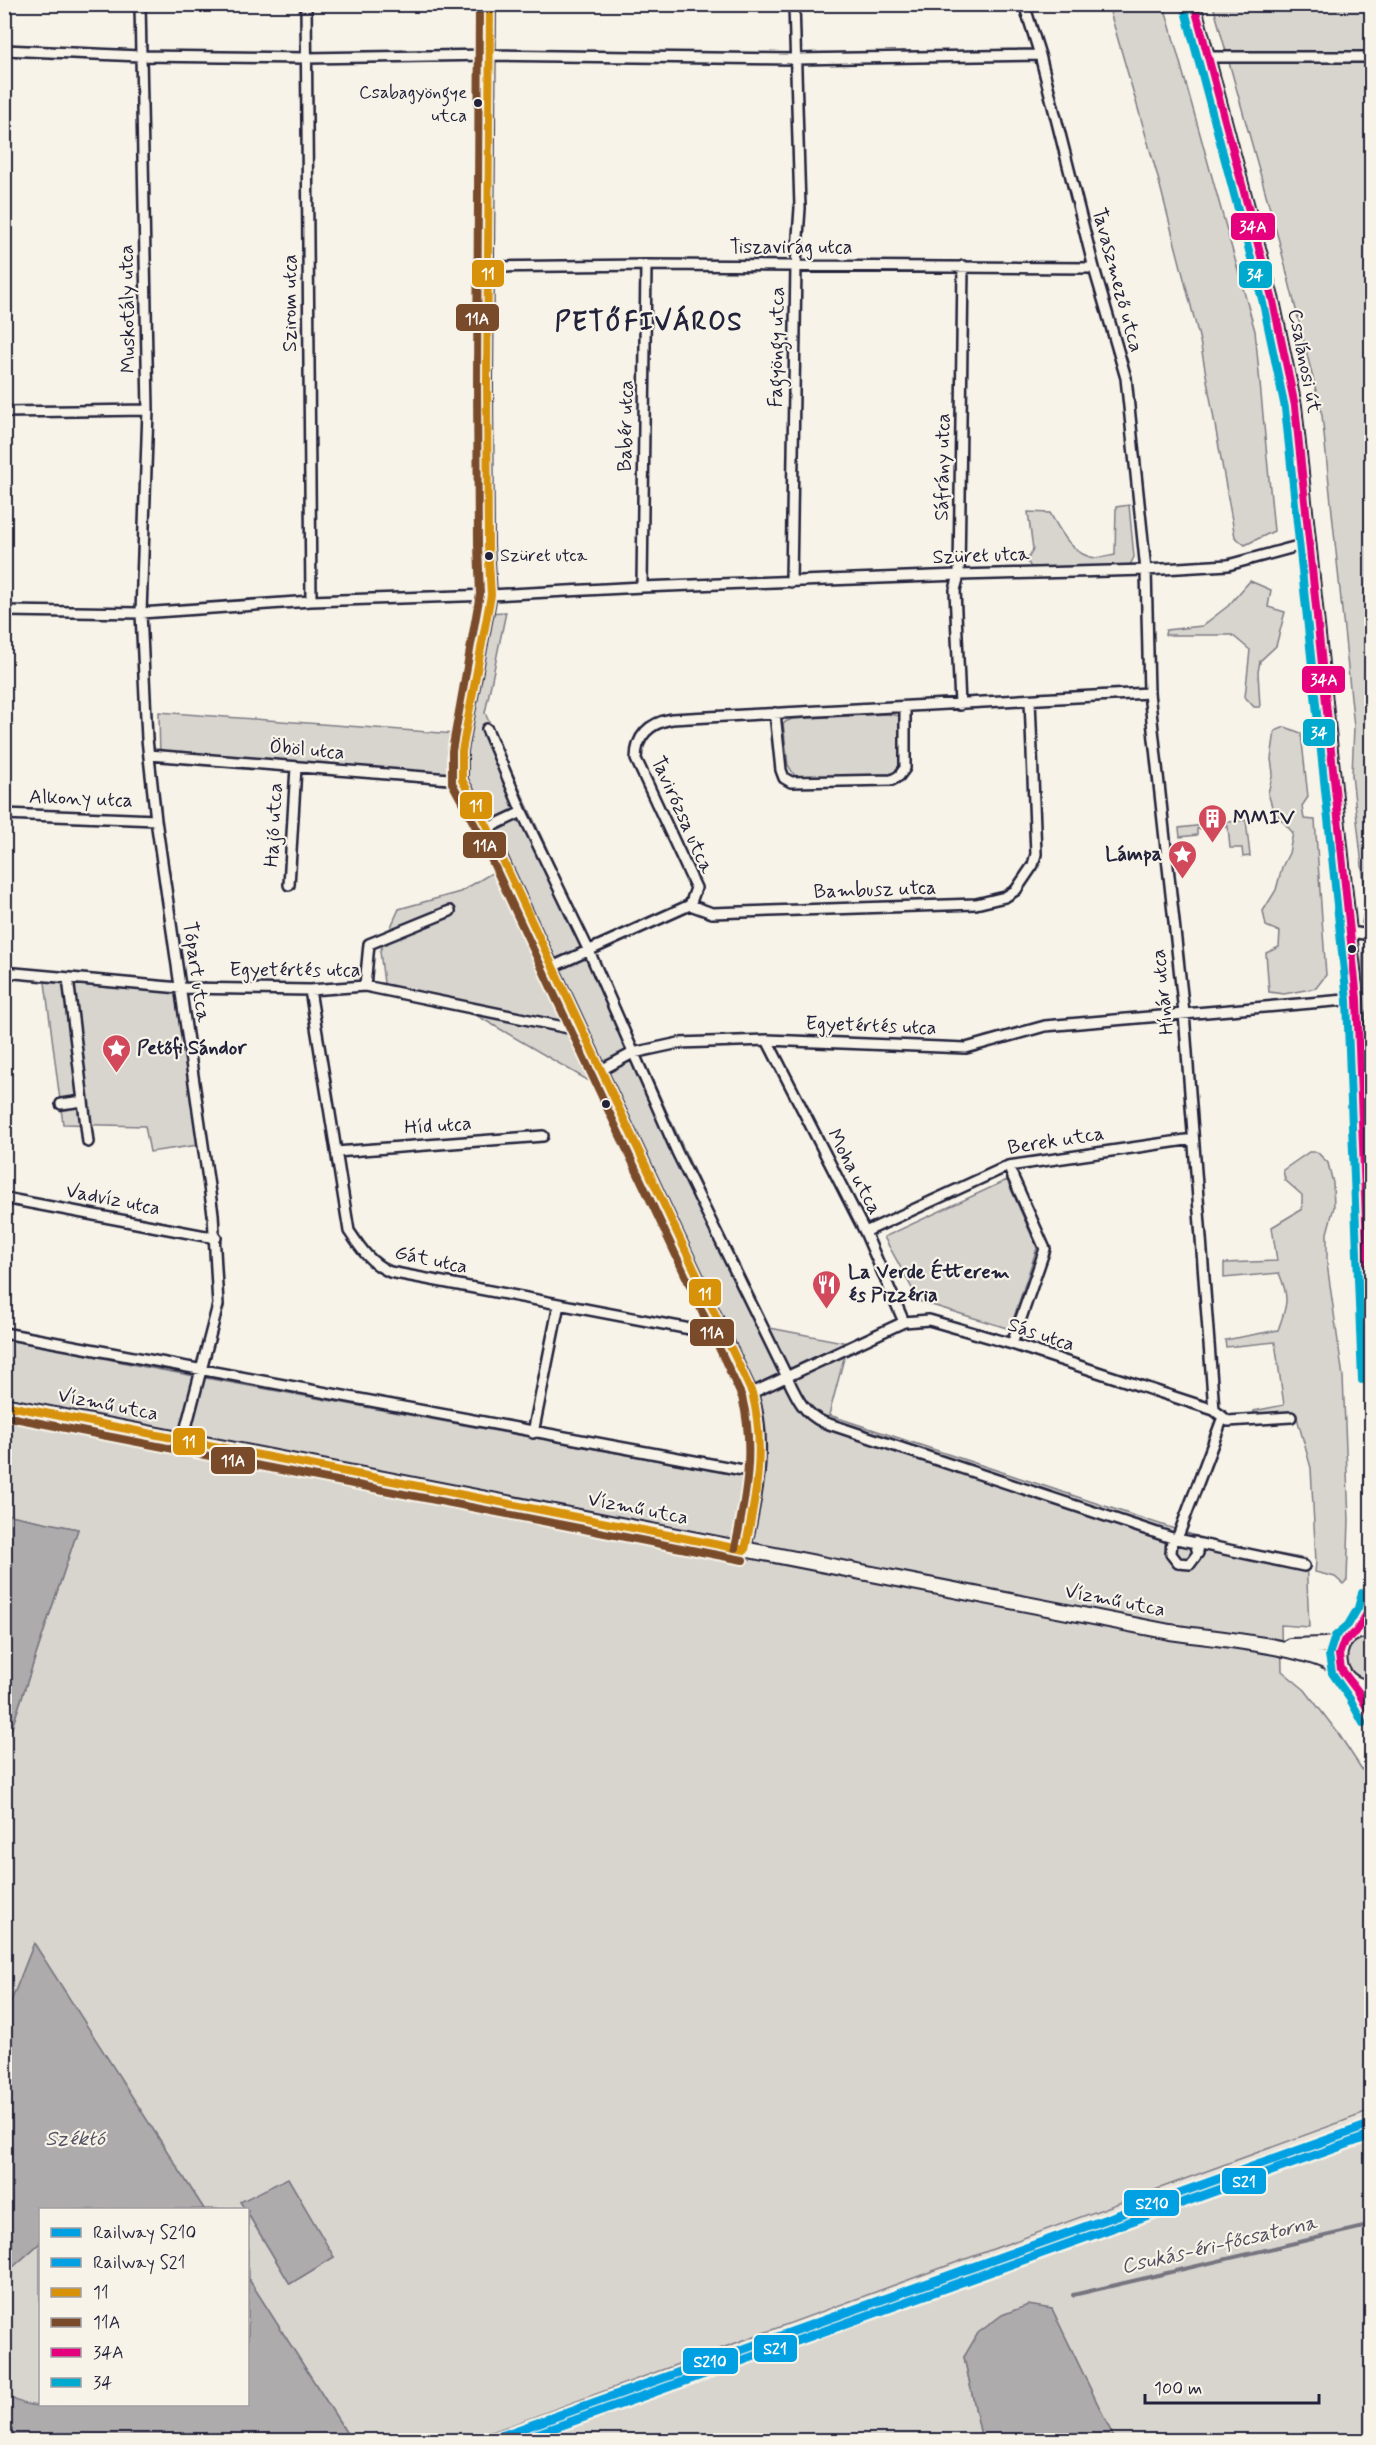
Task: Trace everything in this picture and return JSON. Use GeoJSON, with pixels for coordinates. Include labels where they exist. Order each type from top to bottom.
{"type":"FeatureCollection","features":[{"type":"Feature","properties":{"kind":"main road","name":"Vízmű utca"},"geometry":{"type":"LineString","coordinates":[[4,1405],[1170,1632],[1265,1646]]}},
{"type":"Feature","properties":{"kind":"main road"},"geometry":{"type":"LineString","coordinates":[[1265,1646],[1324,1645],[1344,1641],[1356,1632],[1371,1630]]}},
{"type":"Feature","properties":{"kind":"main road"},"geometry":{"type":"LineString","coordinates":[[1344,1641],[1339,1655],[1345,1674]]}},
{"type":"Feature","properties":{"kind":"main road"},"geometry":{"type":"LineString","coordinates":[[1265,1646],[1322,1659],[1359,1686],[1371,1687]]}},
{"type":"Feature","properties":{"kind":"street","name":"Muskotály utca"},"geometry":{"type":"LineString","coordinates":[[140,4],[148,410],[141,613]]}},
{"type":"Feature","properties":{"kind":"street","name":"Szirom utca"},"geometry":{"type":"LineString","coordinates":[[306,4],[311,601]]}},
{"type":"Feature","properties":{"kind":"street"},"geometry":{"type":"LineString","coordinates":[[490,4],[488,545],[491,596],[462,751],[462,780],[488,828],[752,1393],[760,1424],[759,1473],[745,1550]]}},
{"type":"Feature","properties":{"kind":"street","name":"Fagyöngy utca"},"geometry":{"type":"LineString","coordinates":[[790,582],[796,265],[800,208],[794,4]]}},
{"type":"Feature","properties":{"kind":"street","name":"Tavaszmező utca"},"geometry":{"type":"LineString","coordinates":[[1024,4],[1040,55],[1094,268],[1126,378],[1146,570]]}},
{"type":"Feature","properties":{"kind":"street","name":"Csalánosi út"},"geometry":{"type":"LineString","coordinates":[[1194,4],[1273,301],[1295,406],[1357,999],[1370,1303],[1371,1380]]}},
{"type":"Feature","properties":{"kind":"street"},"geometry":{"type":"LineString","coordinates":[[4,50],[140,56],[306,58],[491,55],[795,59],[1040,55]]}},
{"type":"Feature","properties":{"kind":"street"},"geometry":{"type":"LineString","coordinates":[[1208,57],[1371,57]]}},
{"type":"Feature","properties":{"kind":"street","name":"Babér utca"},"geometry":{"type":"LineString","coordinates":[[642,587],[646,265]]}},
{"type":"Feature","properties":{"kind":"street","name":"Tiszavirág utca"},"geometry":{"type":"LineString","coordinates":[[489,267],[796,265],[1094,268]]}},
{"type":"Feature","properties":{"kind":"street","name":"Sáfrány utca"},"geometry":{"type":"LineString","coordinates":[[960,705],[955,590],[959,574],[963,266]]}},
{"type":"Feature","properties":{"kind":"street"},"geometry":{"type":"LineString","coordinates":[[4,412],[148,410]]}},
{"type":"Feature","properties":{"kind":"street","name":"Szüret utca"},"geometry":{"type":"LineString","coordinates":[[4,611],[141,613],[311,601],[491,596],[642,587],[959,574],[1146,570],[1228,565],[1309,543]]}},
{"type":"Feature","properties":{"kind":"street","name":"Hínár utca"},"geometry":{"type":"LineString","coordinates":[[1146,570],[1149,693],[1184,1013],[1214,1410]]}},
{"type":"Feature","properties":{"kind":"street","name":"Tópart utca"},"geometry":{"type":"LineString","coordinates":[[141,613],[149,755],[156,819],[216,1238],[218,1305],[183,1439]]}},
{"type":"Feature","properties":{"kind":"street","name":"Tavirózsa utca"},"geometry":{"type":"LineString","coordinates":[[690,905],[696,888],[636,759],[638,742],[649,728],[664,721],[1149,693]]}},
{"type":"Feature","properties":{"kind":"street","name":"Bambusz utca"},"geometry":{"type":"LineString","coordinates":[[690,905],[712,913],[798,911],[976,904],[1005,897],[1016,890],[1033,866],[1036,854],[1030,700]]}},
{"type":"Feature","properties":{"kind":"street"},"geometry":{"type":"LineString","coordinates":[[775,713],[781,770],[784,778],[790,782],[892,780],[899,776],[905,768],[905,707]]}},
{"type":"Feature","properties":{"kind":"street"},"geometry":{"type":"LineString","coordinates":[[487,729],[522,812],[589,951],[682,1162],[787,1377],[808,1413],[823,1422],[1174,1538],[1304,1566]]}},
{"type":"Feature","properties":{"kind":"street","name":"Öböl utca"},"geometry":{"type":"LineString","coordinates":[[149,755],[462,780]]}},
{"type":"Feature","properties":{"kind":"street","name":"Hajó utca"},"geometry":{"type":"LineString","coordinates":[[289,885],[296,767]]}},
{"type":"Feature","properties":{"kind":"street"},"geometry":{"type":"LineString","coordinates":[[488,828],[522,812]]}},
{"type":"Feature","properties":{"kind":"street","name":"Alkony utca"},"geometry":{"type":"LineString","coordinates":[[4,814],[156,819]]}},
{"type":"Feature","properties":{"kind":"street"},"geometry":{"type":"LineString","coordinates":[[552,967],[690,905]]}},
{"type":"Feature","properties":{"kind":"street"},"geometry":{"type":"LineString","coordinates":[[365,986],[369,944],[450,911]]}},
{"type":"Feature","properties":{"kind":"street"},"geometry":{"type":"LineString","coordinates":[[1349,932],[1371,935]]}},
{"type":"Feature","properties":{"kind":"street"},"geometry":{"type":"LineString","coordinates":[[4,946],[5,972]]}},
{"type":"Feature","properties":{"kind":"street","name":"Egyetértés utca"},"geometry":{"type":"LineString","coordinates":[[5,972],[180,987],[310,990],[365,986],[573,1029],[581,1028]]}},
{"type":"Feature","properties":{"kind":"street"},"geometry":{"type":"LineString","coordinates":[[68,978],[88,1142]]}},
{"type":"Feature","properties":{"kind":"street","name":"Gát utca"},"geometry":{"type":"LineString","coordinates":[[310,990],[349,1231],[362,1252],[377,1266],[390,1272],[727,1336]]}},
{"type":"Feature","properties":{"kind":"street","name":"Egyetértés utca"},"geometry":{"type":"LineString","coordinates":[[601,1070],[633,1053],[679,1043],[767,1040],[966,1048],[1045,1026],[1357,999]]}},
{"type":"Feature","properties":{"kind":"street","name":"Moha utca"},"geometry":{"type":"LineString","coordinates":[[767,1040],[865,1232],[904,1322]]}},
{"type":"Feature","properties":{"kind":"street"},"geometry":{"type":"LineString","coordinates":[[61,1104],[83,1101]]}},
{"type":"Feature","properties":{"kind":"street","name":"Híd utca"},"geometry":{"type":"LineString","coordinates":[[336,1152],[543,1136]]}},
{"type":"Feature","properties":{"kind":"street","name":"Berek utca"},"geometry":{"type":"LineString","coordinates":[[865,1232],[1008,1166],[1193,1139]]}},
{"type":"Feature","properties":{"kind":"street"},"geometry":{"type":"LineString","coordinates":[[1008,1166],[1046,1249],[1012,1344]]}},
{"type":"Feature","properties":{"kind":"street","name":"Vadvíz utca"},"geometry":{"type":"LineString","coordinates":[[4,1198],[216,1238]]}},
{"type":"Feature","properties":{"kind":"street"},"geometry":{"type":"LineString","coordinates":[[533,1433],[559,1304]]}},
{"type":"Feature","properties":{"kind":"street","name":"Sás utca"},"geometry":{"type":"LineString","coordinates":[[752,1393],[904,1322],[929,1320],[1012,1344],[1214,1410],[1223,1417]]}},
{"type":"Feature","properties":{"kind":"street"},"geometry":{"type":"LineString","coordinates":[[4,1333],[202,1368],[533,1433],[759,1473]]}},
{"type":"Feature","properties":{"kind":"street"},"geometry":{"type":"LineString","coordinates":[[1195,1542],[1198,1553],[1191,1564],[1178,1563],[1171,1554],[1174,1538],[1223,1417],[1228,1421],[1291,1417]]}},
{"type":"Feature","properties":{"kind":"street"},"geometry":{"type":"LineString","coordinates":[[1356,1632],[1368,1612],[1371,1595]]}},
{"type":"Feature","properties":{"kind":"street"},"geometry":{"type":"LineString","coordinates":[[1345,1674],[1363,1699],[1371,1718]]}},
{"type":"Feature","properties":{"kind":"shaded area"},"geometry":{"type":"Polygon","coordinates":[[[1108,5],[1164,5],[1255,331],[1274,531],[1245,545],[1235,537],[1200,341],[1157,174],[1108,5]]]}},
{"type":"Feature","properties":{"kind":"shaded area"},"geometry":{"type":"Polygon","coordinates":[[[1213,5],[1371,5],[1371,1147],[1362,969],[1365,924],[1362,923],[1366,902],[1352,775],[1354,727],[1322,415],[1279,241],[1213,5]]]}},
{"type":"Feature","properties":{"kind":"shaded area"},"geometry":{"type":"Polygon","coordinates":[[[1129,505],[1134,557],[1130,565],[1032,569],[1027,561],[1033,549],[1028,512],[1050,513],[1074,548],[1088,556],[1098,558],[1115,555],[1116,507],[1129,505]]]}},
{"type":"Feature","properties":{"kind":"shaded area"},"geometry":{"type":"Polygon","coordinates":[[[1250,581],[1271,590],[1268,607],[1285,612],[1276,646],[1260,661],[1258,672],[1260,707],[1254,707],[1245,697],[1250,650],[1232,635],[1165,635],[1166,630],[1202,626],[1228,606],[1250,581]]]}},
{"type":"Feature","properties":{"kind":"shaded area"},"geometry":{"type":"Polygon","coordinates":[[[506,612],[485,713],[765,1327],[848,1343],[829,1415],[1217,1543],[1306,1559],[1309,1627],[1281,1625],[1282,1671],[1305,1690],[1338,1733],[1371,1783],[1371,2111],[470,2440],[351,2440],[249,2280],[249,2216],[290,2284],[334,2257],[241,2202],[244,2208],[203,2208],[34,1944],[5,2017],[5,1748],[78,1529],[5,1514],[5,1337],[145,1367],[755,1478],[756,1429],[751,1398],[608,1092],[476,1015],[385,991],[380,951],[399,909],[460,892],[502,867],[457,786],[160,760],[159,712],[455,734],[484,613],[506,612]]]}},
{"type":"Feature","properties":{"kind":"shaded area"},"geometry":{"type":"Polygon","coordinates":[[[886,714],[901,716],[902,764],[893,774],[796,778],[788,765],[783,723],[792,719],[886,714]]]}},
{"type":"Feature","properties":{"kind":"shaded area"},"geometry":{"type":"Polygon","coordinates":[[[1285,727],[1301,733],[1308,797],[1302,806],[1304,819],[1315,820],[1326,975],[1316,988],[1284,994],[1269,992],[1266,953],[1279,947],[1280,932],[1266,926],[1263,911],[1276,890],[1282,867],[1289,853],[1293,833],[1273,810],[1268,793],[1273,773],[1271,759],[1275,731],[1285,727]]]}},
{"type":"Feature","properties":{"kind":"shaded area"},"geometry":{"type":"Polygon","coordinates":[[[1246,820],[1250,856],[1243,857],[1242,848],[1230,848],[1228,826],[1197,829],[1197,835],[1180,837],[1179,828],[1246,820]]]}},
{"type":"Feature","properties":{"kind":"shaded area"},"geometry":{"type":"Polygon","coordinates":[[[45,982],[175,993],[198,1145],[150,1152],[145,1126],[63,1124],[45,982]]]}},
{"type":"Feature","properties":{"kind":"shaded area"},"geometry":{"type":"Polygon","coordinates":[[[1309,1152],[1317,1152],[1328,1163],[1333,1183],[1334,1207],[1327,1233],[1327,1264],[1343,1377],[1349,1520],[1347,1580],[1343,1584],[1335,1577],[1315,1572],[1311,1468],[1296,1414],[1253,1417],[1254,1411],[1284,1405],[1275,1342],[1226,1347],[1225,1340],[1278,1330],[1286,1302],[1285,1289],[1279,1273],[1224,1278],[1224,1263],[1277,1261],[1272,1227],[1302,1209],[1302,1195],[1285,1180],[1283,1170],[1309,1152]]]}},
{"type":"Feature","properties":{"kind":"shaded area"},"geometry":{"type":"Polygon","coordinates":[[[1007,1180],[1037,1248],[1010,1329],[919,1301],[884,1237],[1007,1180]]]}},
{"type":"Feature","properties":{"kind":"shaded area"},"geometry":{"type":"Polygon","coordinates":[[[1371,1637],[1371,1681],[1357,1679],[1346,1668],[1347,1653],[1356,1641],[1371,1637]]]}},
{"type":"Feature","properties":{"kind":"shaded area"},"geometry":{"type":"Polygon","coordinates":[[[1371,2111],[1371,2133],[530,2440],[470,2440],[1371,2111]]]}},
{"type":"Feature","properties":{"kind":"shaded area"},"geometry":{"type":"Polygon","coordinates":[[[1371,2133],[1371,2440],[1115,2440],[1052,2309],[964,2357],[982,2440],[530,2440],[1371,2133]]]}},
{"type":"Feature","properties":{"kind":"shaded area"},"geometry":{"type":"Polygon","coordinates":[[[39,2244],[39,2406],[23,2404],[5,2394],[5,2274],[39,2244]]]}},
{"type":"Feature","properties":{"kind":"water"},"geometry":{"type":"Polygon","coordinates":[[[4,1514],[78,1529],[5,1748],[4,1514]]]}},
{"type":"Feature","properties":{"kind":"water","name":"Széktó"},"geometry":{"type":"Polygon","coordinates":[[[34,1943],[203,2208],[39,2208],[39,2244],[5,2274],[5,2017],[34,1943]]]}},
{"type":"Feature","properties":{"kind":"water"},"geometry":{"type":"Polygon","coordinates":[[[288,2178],[334,2257],[290,2284],[249,2216],[249,2208],[244,2208],[240,2202],[288,2178]]]}},
{"type":"Feature","properties":{"kind":"water"},"geometry":{"type":"Polygon","coordinates":[[[249,2280],[351,2440],[5,2440],[5,2394],[17,2401],[37,2406],[249,2406],[249,2280]]]}},
{"type":"Feature","properties":{"kind":"water"},"geometry":{"type":"Polygon","coordinates":[[[1028,2305],[1052,2309],[1115,2440],[982,2440],[964,2357],[978,2333],[1002,2315],[1028,2305]]]}},
{"type":"Feature","properties":{"kind":"waterway","name":"Csukás-éri-főcsatorna"},"geometry":{"type":"LineString","coordinates":[[1073,2295],[1372,2225]]}},
{"type":"Feature","properties":{"kind":"rail line","name":"S210"},"geometry":{"type":"LineString","coordinates":[[490,2440],[1372,2124]]}},
{"type":"Feature","properties":{"kind":"rail line","name":"S21"},"geometry":{"type":"LineString","coordinates":[[520,2440],[1372,2135]]}},
{"type":"Feature","properties":{"kind":"transit line","name":"11A"},"geometry":{"type":"LineString","coordinates":[[479,4],[477,382],[480,594],[452,751],[452,783],[479,833],[742,1397],[748,1435],[748,1472],[735,1548]]}},
{"type":"Feature","properties":{"kind":"transit line","name":"11"},"geometry":{"type":"LineString","coordinates":[[490,4],[487,382],[488,545],[491,595],[462,751],[462,780],[488,828],[752,1393],[759,1452],[756,1491],[745,1550]]}},
{"type":"Feature","properties":{"kind":"transit line","name":"34A"},"geometry":{"type":"LineString","coordinates":[[1194,4],[1273,301],[1295,406],[1357,999],[1372,1367]]}},
{"type":"Feature","properties":{"kind":"transit line","name":"34"},"geometry":{"type":"LineString","coordinates":[[1184,7],[1263,303],[1285,408],[1347,1000],[1362,1380]]}},
{"type":"Feature","properties":{"kind":"transit line","name":"11"},"geometry":{"type":"LineString","coordinates":[[4,1405],[745,1550]]}},
{"type":"Feature","properties":{"kind":"transit line","name":"11A"},"geometry":{"type":"LineString","coordinates":[[4,1416],[743,1560]]}},
{"type":"Feature","properties":{"kind":"transit line","name":"34"},"geometry":{"type":"LineString","coordinates":[[1362,1593],[1358,1608],[1348,1625],[1335,1636],[1329,1655],[1332,1673],[1363,1723]]}},
{"type":"Feature","properties":{"kind":"transit line","name":"34A"},"geometry":{"type":"LineString","coordinates":[[1372,1597],[1368,1612],[1356,1632],[1344,1641],[1339,1655],[1341,1669],[1359,1693],[1372,1717]]}},
{"type":"Feature","properties":{"kind":"place","name":"Csabagyöngye utca"},"geometry":{"type":"Point","coordinates":[478,103]}},
{"type":"Feature","properties":{"kind":"place","name":"Szüret utca"},"geometry":{"type":"Point","coordinates":[489,556]}},
{"type":"Feature","properties":{"kind":"place","name":"MMIV"},"geometry":{"type":"Point","coordinates":[1212,844]}},
{"type":"Feature","properties":{"kind":"place","name":"Lámpa"},"geometry":{"type":"Point","coordinates":[1183,880]}},
{"type":"Feature","properties":{"kind":"place","name":"Petőfi Sándor"},"geometry":{"type":"Point","coordinates":[116,1074]}},
{"type":"Feature","properties":{"kind":"place","name":"La Verde Étterem és Pizzéria"},"geometry":{"type":"Point","coordinates":[827,1310]}},
{"type":"Feature","properties":{"kind":"district","name":"PETŐFIVÁROS"},"geometry":{"type":"Point","coordinates":[649,323]}}]}
